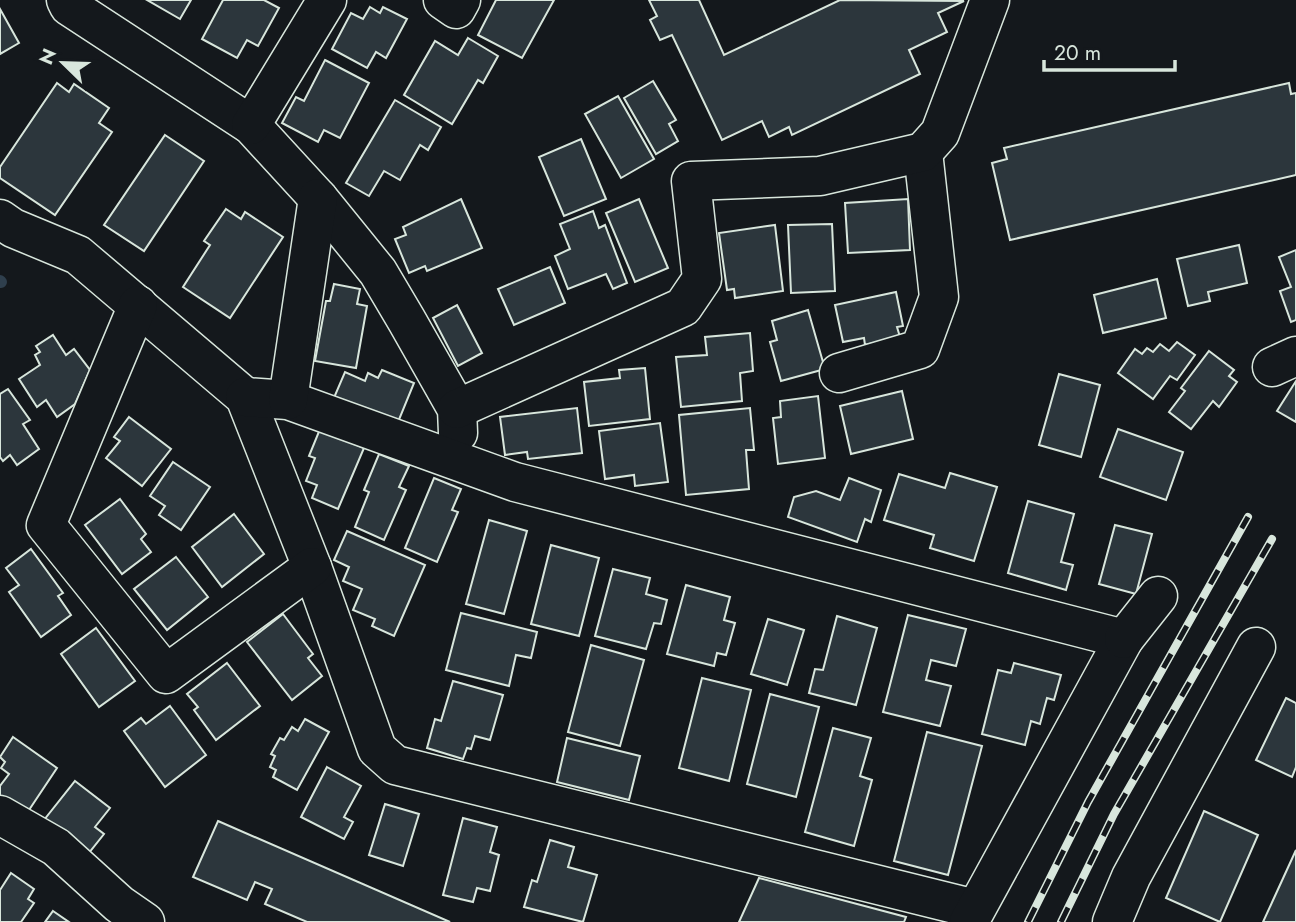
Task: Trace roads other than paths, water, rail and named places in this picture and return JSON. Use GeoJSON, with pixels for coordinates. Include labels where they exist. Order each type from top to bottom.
{"type":"FeatureCollection","features":[{"type":"Feature","properties":{"kind":"street"},"geometry":{"type":"LineString","coordinates":[[66,0],[69,6],[251,125],[318,198],[378,272],[457,409],[459,463]]}},
{"type":"Feature","properties":{"kind":"street"},"geometry":{"type":"LineString","coordinates":[[251,125],[327,0]]}},
{"type":"Feature","properties":{"kind":"street"},"geometry":{"type":"LineString","coordinates":[[443,0],[456,9],[461,0]]}},
{"type":"Feature","properties":{"kind":"street"},"geometry":{"type":"LineString","coordinates":[[457,409],[684,307],[702,279],[691,181],[820,176],[923,152],[940,133],[990,0]]}},
{"type":"Feature","properties":{"kind":"street"},"geometry":{"type":"LineString","coordinates":[[839,373],[920,349],[939,297],[923,152]]}},
{"type":"Feature","properties":{"kind":"street"},"geometry":{"type":"LineString","coordinates":[[288,400],[318,198]]}},
{"type":"Feature","properties":{"kind":"street"},"geometry":{"type":"LineString","coordinates":[[0,219],[13,228],[78,256],[245,397],[312,567],[377,749],[395,765],[972,916],[1124,639],[1158,596]]}},
{"type":"Feature","properties":{"kind":"street"},"geometry":{"type":"LineString","coordinates":[[138,305],[46,525],[166,674],[312,567]]}},
{"type":"Feature","properties":{"kind":"street"},"geometry":{"type":"LineString","coordinates":[[245,397],[288,400],[515,482],[1124,639]]}},
{"type":"Feature","properties":{"kind":"street"},"geometry":{"type":"LineString","coordinates":[[1112,922],[1130,877],[1256,646]]}},
{"type":"Feature","properties":{"kind":"street"},"geometry":{"type":"LineString","coordinates":[[0,816],[56,846],[119,904],[145,922]]}},
{"type":"Feature","properties":{"kind":"railway"},"geometry":{"type":"LineString","coordinates":[[1028,922],[1088,802],[1248,517]]}},
{"type":"Feature","properties":{"kind":"railway"},"geometry":{"type":"LineString","coordinates":[[1061,922],[1114,814],[1272,539]]}}]}
